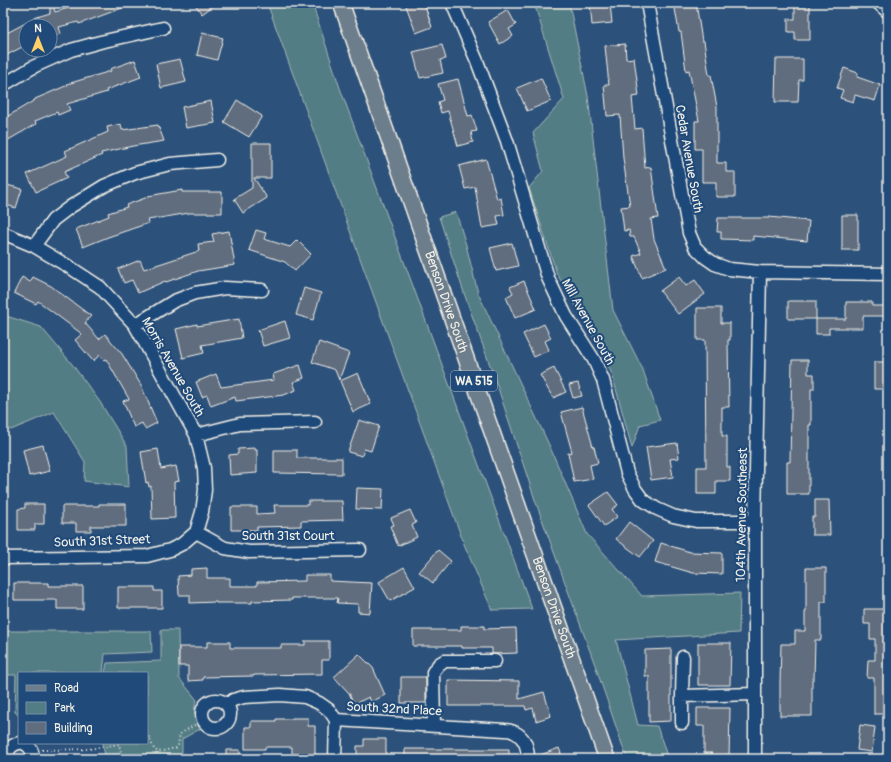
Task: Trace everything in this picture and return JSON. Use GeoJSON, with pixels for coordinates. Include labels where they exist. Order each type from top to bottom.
{"type":"FeatureCollection","features":[{"type":"Feature","properties":{"kind":"main road","name":"Benson Drive South"},"geometry":{"type":"LineString","coordinates":[[341,3],[607,759]]}},
{"type":"Feature","properties":{"kind":"street","name":"Mill Avenue South"},"geometry":{"type":"LineString","coordinates":[[452,3],[477,61],[508,141],[548,278],[566,316],[594,360],[603,380],[627,473],[635,489],[643,500],[672,516],[696,521],[755,522]]}},
{"type":"Feature","properties":{"kind":"street","name":"Cedar Avenue South"},"geometry":{"type":"LineString","coordinates":[[647,3],[689,233],[695,247],[715,264],[728,269],[760,272],[888,274]]}},
{"type":"Feature","properties":{"kind":"street"},"geometry":{"type":"LineString","coordinates":[[878,3],[888,12]]}},
{"type":"Feature","properties":{"kind":"street"},"geometry":{"type":"LineString","coordinates":[[3,85],[35,66],[71,50],[163,28]]}},
{"type":"Feature","properties":{"kind":"street"},"geometry":{"type":"LineString","coordinates":[[34,246],[53,220],[70,207],[104,186],[135,173],[170,164],[217,160]]}},
{"type":"Feature","properties":{"kind":"street","name":"Morris Avenue South"},"geometry":{"type":"LineString","coordinates":[[3,233],[34,246],[100,287],[135,325],[196,435],[204,468],[205,490],[202,512],[196,532]]}},
{"type":"Feature","properties":{"kind":"street","name":"104th Avenue Southeast"},"geometry":{"type":"LineString","coordinates":[[755,759],[755,522],[760,272]]}},
{"type":"Feature","properties":{"kind":"street"},"geometry":{"type":"LineString","coordinates":[[135,325],[174,302],[195,293],[225,288],[262,290]]}},
{"type":"Feature","properties":{"kind":"street"},"geometry":{"type":"LineString","coordinates":[[196,435],[240,424],[315,422]]}},
{"type":"Feature","properties":{"kind":"street","name":"South 31st Court"},"geometry":{"type":"LineString","coordinates":[[196,532],[226,548],[249,552],[360,550]]}},
{"type":"Feature","properties":{"kind":"street","name":"South 31st Street"},"geometry":{"type":"LineString","coordinates":[[3,558],[147,556],[170,550],[182,544],[196,532]]}},
{"type":"Feature","properties":{"kind":"street"},"geometry":{"type":"LineString","coordinates":[[682,723],[683,657]]}},
{"type":"Feature","properties":{"kind":"street"},"geometry":{"type":"LineString","coordinates":[[434,726],[433,672],[439,664],[444,661],[495,661]]}},
{"type":"Feature","properties":{"kind":"street"},"geometry":{"type":"LineString","coordinates":[[682,696],[755,694]]}},
{"type":"Feature","properties":{"kind":"street","name":"South 32nd Place"},"geometry":{"type":"LineString","coordinates":[[227,705],[233,700],[244,697],[280,695],[305,697],[329,710],[336,720],[505,730],[514,732],[521,736],[526,744],[528,759]]}},
{"type":"Feature","properties":{"kind":"street"},"geometry":{"type":"LineString","coordinates":[[210,700],[219,700],[227,705],[229,709],[229,718],[223,725],[214,728],[206,724],[203,720],[202,711],[206,703],[210,700]]}},
{"type":"Feature","properties":{"kind":"street"},"geometry":{"type":"LineString","coordinates":[[335,759],[336,720]]}},
{"type":"Feature","properties":{"kind":"street"},"geometry":{"type":"LineString","coordinates":[[6,756],[8,750],[14,744],[18,743]]}},
{"type":"Feature","properties":{"kind":"street"},"geometry":{"type":"LineString","coordinates":[[24,744],[30,748],[32,755]]}},
{"type":"Feature","properties":{"kind":"path"},"geometry":{"type":"LineString","coordinates":[[3,340],[5,341],[3,355]]}},
{"type":"Feature","properties":{"kind":"path"},"geometry":{"type":"LineString","coordinates":[[148,735],[154,749],[158,752],[176,748],[180,734],[203,720]]}},
{"type":"Feature","properties":{"kind":"path"},"geometry":{"type":"LineString","coordinates":[[32,755],[42,750],[89,749],[114,744]]}},
{"type":"Feature","properties":{"kind":"path"},"geometry":{"type":"LineString","coordinates":[[119,744],[122,759]]}},
{"type":"Feature","properties":{"kind":"green space"},"geometry":{"type":"Polygon","coordinates":[[[267,3],[312,3],[340,88],[532,609],[492,610],[464,544],[267,3]]]}},
{"type":"Feature","properties":{"kind":"green space"},"geometry":{"type":"Polygon","coordinates":[[[534,3],[569,3],[588,96],[613,310],[643,370],[660,420],[640,425],[632,448],[612,374],[590,330],[557,274],[529,188],[543,171],[533,133],[564,99],[534,3]]]}},
{"type":"Feature","properties":{"kind":"green space"},"geometry":{"type":"Polygon","coordinates":[[[456,212],[478,293],[550,447],[587,534],[642,596],[740,593],[739,633],[616,640],[638,725],[657,726],[668,759],[627,759],[595,665],[535,500],[439,217],[456,212]]]}},
{"type":"Feature","properties":{"kind":"green space"},"geometry":{"type":"Polygon","coordinates":[[[3,315],[41,327],[72,364],[100,402],[127,446],[129,487],[84,481],[85,462],[54,412],[11,430],[3,425],[3,315]]]}},
{"type":"Feature","properties":{"kind":"green space"},"geometry":{"type":"Polygon","coordinates":[[[161,630],[178,630],[179,678],[197,700],[195,711],[200,729],[182,739],[182,759],[106,759],[102,744],[148,744],[148,672],[105,672],[107,663],[161,661],[161,630]]]}},
{"type":"Feature","properties":{"kind":"green space"},"geometry":{"type":"Polygon","coordinates":[[[3,631],[151,631],[152,652],[105,654],[103,672],[18,672],[18,715],[15,712],[16,675],[3,675],[3,631]]]}},
{"type":"Feature","properties":{"kind":"building"},"geometry":{"type":"Polygon","coordinates":[[[78,3],[133,3],[79,24],[78,22],[59,27],[61,34],[58,35],[58,18],[35,18],[50,13],[50,5],[53,5],[55,12],[79,5],[78,3]]]}},
{"type":"Feature","properties":{"kind":"building"},"geometry":{"type":"Polygon","coordinates":[[[194,3],[217,3],[202,14],[194,3]]]}},
{"type":"Feature","properties":{"kind":"building"},"geometry":{"type":"Polygon","coordinates":[[[405,3],[424,3],[432,27],[416,33],[405,3]]]}},
{"type":"Feature","properties":{"kind":"building"},"geometry":{"type":"Polygon","coordinates":[[[590,3],[610,3],[612,23],[592,25],[590,3]]]}},
{"type":"Feature","properties":{"kind":"building"},"geometry":{"type":"Polygon","coordinates":[[[674,3],[696,3],[702,41],[704,41],[709,75],[711,75],[717,107],[717,163],[726,163],[726,172],[735,172],[735,197],[716,197],[716,182],[702,182],[702,149],[695,149],[695,121],[699,121],[689,70],[686,71],[681,32],[679,32],[674,3]]]}},
{"type":"Feature","properties":{"kind":"building"},"geometry":{"type":"Polygon","coordinates":[[[795,4],[810,4],[810,40],[795,40],[795,32],[788,32],[788,19],[795,19],[795,4]]]}},
{"type":"Feature","properties":{"kind":"building"},"geometry":{"type":"Polygon","coordinates":[[[508,10],[516,25],[509,29],[513,36],[500,44],[488,22],[508,10]]]}},
{"type":"Feature","properties":{"kind":"building"},"geometry":{"type":"Polygon","coordinates":[[[18,27],[18,49],[3,57],[3,35],[18,27]]]}},
{"type":"Feature","properties":{"kind":"building"},"geometry":{"type":"Polygon","coordinates":[[[202,33],[223,38],[217,60],[197,55],[202,33]]]}},
{"type":"Feature","properties":{"kind":"building"},"geometry":{"type":"Polygon","coordinates":[[[625,44],[626,59],[634,58],[639,96],[632,97],[635,129],[642,128],[645,168],[651,167],[658,218],[651,219],[654,239],[666,268],[642,278],[633,256],[641,253],[634,237],[630,237],[629,230],[624,231],[621,207],[630,206],[623,158],[620,115],[607,116],[604,85],[609,85],[605,46],[625,44]]]}},
{"type":"Feature","properties":{"kind":"building"},"geometry":{"type":"Polygon","coordinates":[[[442,45],[446,59],[440,60],[443,73],[420,78],[413,52],[442,45]]]}},
{"type":"Feature","properties":{"kind":"building"},"geometry":{"type":"Polygon","coordinates":[[[180,59],[186,82],[161,88],[156,64],[180,59]]]}},
{"type":"Feature","properties":{"kind":"building"},"geometry":{"type":"Polygon","coordinates":[[[776,59],[803,59],[803,80],[799,80],[798,102],[775,102],[776,59]]]}},
{"type":"Feature","properties":{"kind":"building"},"geometry":{"type":"Polygon","coordinates":[[[135,60],[141,77],[106,90],[107,92],[67,104],[70,110],[58,115],[57,112],[35,121],[36,124],[3,143],[3,119],[35,99],[68,85],[67,84],[111,71],[110,69],[135,60]]]}},
{"type":"Feature","properties":{"kind":"building"},"geometry":{"type":"Polygon","coordinates":[[[844,68],[858,73],[857,77],[880,85],[875,101],[855,95],[853,102],[840,98],[843,90],[837,88],[844,68]]]}},
{"type":"Feature","properties":{"kind":"building"},"geometry":{"type":"Polygon","coordinates":[[[541,78],[551,101],[527,111],[517,88],[541,78]]]}},
{"type":"Feature","properties":{"kind":"building"},"geometry":{"type":"Polygon","coordinates":[[[458,79],[468,116],[472,115],[477,131],[471,132],[473,142],[458,146],[448,111],[441,113],[438,102],[443,100],[438,84],[458,79]]]}},
{"type":"Feature","properties":{"kind":"building"},"geometry":{"type":"Polygon","coordinates":[[[237,100],[262,116],[249,137],[224,122],[237,100]]]}},
{"type":"Feature","properties":{"kind":"building"},"geometry":{"type":"Polygon","coordinates":[[[211,101],[215,123],[186,128],[182,107],[211,101]]]}},
{"type":"Feature","properties":{"kind":"building"},"geometry":{"type":"Polygon","coordinates":[[[121,124],[122,130],[158,125],[164,141],[101,153],[102,155],[64,172],[67,178],[36,192],[27,174],[67,156],[65,151],[108,132],[107,127],[121,124]]]}},
{"type":"Feature","properties":{"kind":"building"},"geometry":{"type":"Polygon","coordinates":[[[252,143],[271,143],[271,178],[254,178],[267,198],[243,213],[234,199],[252,188],[252,143]]]}},
{"type":"Feature","properties":{"kind":"building"},"geometry":{"type":"Polygon","coordinates":[[[486,159],[497,199],[501,198],[504,215],[497,216],[499,225],[482,228],[475,187],[465,189],[459,166],[486,159]]]}},
{"type":"Feature","properties":{"kind":"building"},"geometry":{"type":"Polygon","coordinates":[[[3,184],[22,189],[16,208],[3,204],[3,184]]]}},
{"type":"Feature","properties":{"kind":"building"},"geometry":{"type":"Polygon","coordinates":[[[182,190],[182,192],[222,192],[222,213],[189,213],[148,220],[149,223],[83,247],[76,229],[109,216],[108,213],[127,207],[126,205],[148,196],[182,190]]]}},
{"type":"Feature","properties":{"kind":"building"},"geometry":{"type":"Polygon","coordinates":[[[842,215],[858,215],[858,250],[842,250],[842,215]]]}},
{"type":"Feature","properties":{"kind":"building"},"geometry":{"type":"Polygon","coordinates":[[[769,217],[809,221],[807,241],[753,236],[753,240],[721,239],[721,232],[717,232],[718,218],[769,217]]]}},
{"type":"Feature","properties":{"kind":"building"},"geometry":{"type":"Polygon","coordinates":[[[256,230],[266,233],[264,239],[290,247],[297,240],[311,254],[295,271],[285,262],[249,250],[256,230]]]}},
{"type":"Feature","properties":{"kind":"building"},"geometry":{"type":"Polygon","coordinates":[[[229,231],[235,265],[198,271],[166,282],[165,281],[138,293],[132,280],[124,283],[118,269],[140,260],[144,269],[199,251],[198,244],[214,242],[212,234],[229,231]]]}},
{"type":"Feature","properties":{"kind":"building"},"geometry":{"type":"Polygon","coordinates":[[[512,243],[518,266],[496,271],[490,248],[512,243]]]}},
{"type":"Feature","properties":{"kind":"building"},"geometry":{"type":"Polygon","coordinates":[[[22,277],[30,282],[33,277],[51,286],[91,316],[85,323],[99,339],[105,334],[122,354],[141,385],[157,423],[145,429],[142,423],[134,427],[123,401],[129,399],[106,359],[104,360],[100,355],[93,361],[75,340],[82,334],[38,301],[36,304],[14,293],[22,277]]]}},
{"type":"Feature","properties":{"kind":"building"},"geometry":{"type":"Polygon","coordinates":[[[679,277],[686,286],[695,280],[705,294],[678,314],[660,291],[679,277]]]}},
{"type":"Feature","properties":{"kind":"building"},"geometry":{"type":"Polygon","coordinates":[[[524,281],[536,309],[515,318],[506,297],[513,293],[510,287],[524,281]]]}},
{"type":"Feature","properties":{"kind":"building"},"geometry":{"type":"Polygon","coordinates":[[[304,288],[321,293],[313,320],[296,315],[304,288]]]}},
{"type":"Feature","properties":{"kind":"building"},"geometry":{"type":"Polygon","coordinates":[[[788,301],[816,301],[816,319],[788,319],[788,301]]]}},
{"type":"Feature","properties":{"kind":"building"},"geometry":{"type":"Polygon","coordinates":[[[846,302],[872,302],[872,306],[888,306],[888,316],[863,316],[863,328],[829,328],[829,334],[816,334],[816,319],[846,319],[846,302]]]}},
{"type":"Feature","properties":{"kind":"building"},"geometry":{"type":"Polygon","coordinates":[[[697,308],[721,308],[721,323],[730,323],[730,340],[728,340],[729,407],[722,407],[722,436],[727,436],[727,467],[730,467],[730,481],[716,481],[716,494],[697,494],[697,467],[706,467],[705,340],[697,340],[697,308]]]}},
{"type":"Feature","properties":{"kind":"building"},"geometry":{"type":"Polygon","coordinates":[[[239,319],[242,338],[202,345],[204,353],[183,358],[176,329],[197,324],[197,326],[239,319]]]}},
{"type":"Feature","properties":{"kind":"building"},"geometry":{"type":"Polygon","coordinates":[[[285,321],[290,338],[263,346],[258,330],[285,321]]]}},
{"type":"Feature","properties":{"kind":"building"},"geometry":{"type":"Polygon","coordinates":[[[544,324],[551,338],[545,341],[549,350],[534,357],[523,334],[544,324]]]}},
{"type":"Feature","properties":{"kind":"building"},"geometry":{"type":"Polygon","coordinates":[[[319,342],[349,353],[339,380],[335,370],[312,362],[319,342]]]}},
{"type":"Feature","properties":{"kind":"building"},"geometry":{"type":"Polygon","coordinates":[[[792,360],[808,360],[808,374],[814,374],[814,389],[811,389],[811,425],[809,425],[809,494],[787,494],[787,462],[790,462],[792,360]]]}},
{"type":"Feature","properties":{"kind":"building"},"geometry":{"type":"Polygon","coordinates":[[[874,362],[888,362],[888,389],[874,389],[874,362]]]}},
{"type":"Feature","properties":{"kind":"building"},"geometry":{"type":"Polygon","coordinates":[[[300,365],[304,378],[293,382],[296,390],[284,395],[236,401],[235,397],[211,406],[207,395],[202,397],[196,382],[216,374],[221,387],[274,380],[273,374],[300,365]]]}},
{"type":"Feature","properties":{"kind":"building"},"geometry":{"type":"Polygon","coordinates":[[[554,368],[566,392],[553,398],[540,375],[554,368]]]}},
{"type":"Feature","properties":{"kind":"building"},"geometry":{"type":"Polygon","coordinates":[[[358,373],[371,404],[353,412],[340,381],[358,373]]]}},
{"type":"Feature","properties":{"kind":"building"},"geometry":{"type":"Polygon","coordinates":[[[578,383],[582,396],[573,398],[569,385],[578,383]]]}},
{"type":"Feature","properties":{"kind":"building"},"geometry":{"type":"Polygon","coordinates":[[[582,407],[598,463],[590,465],[593,479],[574,482],[568,453],[572,452],[561,412],[582,407]]]}},
{"type":"Feature","properties":{"kind":"building"},"geometry":{"type":"Polygon","coordinates":[[[359,420],[379,426],[371,451],[364,449],[362,456],[348,452],[359,420]]]}},
{"type":"Feature","properties":{"kind":"building"},"geometry":{"type":"Polygon","coordinates":[[[677,443],[679,458],[670,459],[673,477],[651,480],[646,447],[677,443]]]}},
{"type":"Feature","properties":{"kind":"building"},"geometry":{"type":"Polygon","coordinates":[[[43,445],[50,471],[29,476],[23,450],[43,445]]]}},
{"type":"Feature","properties":{"kind":"building"},"geometry":{"type":"Polygon","coordinates":[[[255,448],[255,450],[257,450],[257,473],[230,475],[229,455],[238,454],[238,449],[255,448]]]}},
{"type":"Feature","properties":{"kind":"building"},"geometry":{"type":"Polygon","coordinates":[[[158,449],[161,469],[176,466],[179,481],[174,482],[175,518],[152,519],[151,486],[149,487],[148,482],[146,483],[141,452],[158,449]]]}},
{"type":"Feature","properties":{"kind":"building"},"geometry":{"type":"Polygon","coordinates":[[[274,450],[297,450],[297,458],[342,458],[342,474],[274,473],[274,450]]]}},
{"type":"Feature","properties":{"kind":"building"},"geometry":{"type":"Polygon","coordinates":[[[357,488],[383,489],[382,510],[356,509],[357,488]]]}},
{"type":"Feature","properties":{"kind":"building"},"geometry":{"type":"Polygon","coordinates":[[[608,492],[618,505],[612,509],[617,517],[604,526],[589,505],[608,492]]]}},
{"type":"Feature","properties":{"kind":"building"},"geometry":{"type":"Polygon","coordinates":[[[815,500],[829,500],[830,535],[812,535],[812,517],[815,517],[815,500]]]}},
{"type":"Feature","properties":{"kind":"building"},"geometry":{"type":"Polygon","coordinates":[[[308,501],[342,501],[343,520],[301,521],[301,526],[257,527],[257,530],[231,530],[231,507],[257,507],[257,514],[275,513],[274,505],[308,505],[308,501]]]}},
{"type":"Feature","properties":{"kind":"building"},"geometry":{"type":"Polygon","coordinates":[[[25,504],[44,504],[44,524],[35,524],[35,530],[18,530],[18,509],[25,508],[25,504]]]}},
{"type":"Feature","properties":{"kind":"building"},"geometry":{"type":"Polygon","coordinates":[[[99,504],[126,504],[126,526],[91,526],[91,531],[76,531],[76,523],[62,523],[62,506],[99,506],[99,504]]]}},
{"type":"Feature","properties":{"kind":"building"},"geometry":{"type":"Polygon","coordinates":[[[410,510],[416,523],[412,525],[417,537],[398,546],[390,526],[394,525],[391,518],[410,510]]]}},
{"type":"Feature","properties":{"kind":"building"},"geometry":{"type":"Polygon","coordinates":[[[629,522],[653,541],[640,557],[616,539],[629,522]]]}},
{"type":"Feature","properties":{"kind":"building"},"geometry":{"type":"Polygon","coordinates":[[[661,543],[690,552],[722,553],[722,574],[693,573],[655,562],[661,543]]]}},
{"type":"Feature","properties":{"kind":"building"},"geometry":{"type":"Polygon","coordinates":[[[438,550],[451,561],[433,583],[419,572],[438,550]]]}},
{"type":"Feature","properties":{"kind":"building"},"geometry":{"type":"Polygon","coordinates":[[[404,567],[415,587],[390,601],[379,582],[404,567]]]}},
{"type":"Feature","properties":{"kind":"building"},"geometry":{"type":"Polygon","coordinates":[[[207,568],[207,578],[230,578],[230,586],[257,586],[257,582],[305,581],[305,575],[330,575],[330,581],[372,583],[370,613],[358,612],[358,604],[337,603],[338,598],[292,598],[292,600],[252,601],[252,603],[190,603],[190,595],[179,595],[178,576],[191,575],[191,569],[207,568]]]}},
{"type":"Feature","properties":{"kind":"building"},"geometry":{"type":"Polygon","coordinates":[[[806,568],[826,568],[826,602],[821,602],[821,640],[815,640],[814,679],[812,679],[812,716],[780,716],[781,644],[795,644],[795,631],[805,631],[806,568]]]}},
{"type":"Feature","properties":{"kind":"building"},"geometry":{"type":"Polygon","coordinates":[[[14,583],[48,583],[48,586],[83,586],[83,609],[57,609],[57,600],[14,600],[14,583]]]}},
{"type":"Feature","properties":{"kind":"building"},"geometry":{"type":"Polygon","coordinates":[[[118,587],[154,587],[154,591],[162,591],[162,608],[118,608],[118,587]]]}},
{"type":"Feature","properties":{"kind":"building"},"geometry":{"type":"Polygon","coordinates":[[[864,609],[888,609],[888,714],[874,714],[874,678],[867,678],[868,660],[875,660],[875,639],[870,639],[870,624],[864,624],[864,609]]]}},
{"type":"Feature","properties":{"kind":"building"},"geometry":{"type":"Polygon","coordinates":[[[461,626],[484,626],[484,629],[516,628],[517,653],[492,654],[492,648],[462,648],[462,646],[413,646],[413,630],[461,630],[461,626]]]}},
{"type":"Feature","properties":{"kind":"building"},"geometry":{"type":"Polygon","coordinates":[[[305,641],[329,641],[329,660],[322,660],[322,674],[203,677],[203,680],[188,681],[188,666],[179,666],[179,647],[207,647],[207,642],[230,642],[230,648],[281,648],[281,645],[305,645],[305,641]]]}},
{"type":"Feature","properties":{"kind":"building"},"geometry":{"type":"Polygon","coordinates":[[[698,643],[731,643],[730,685],[698,685],[698,643]]]}},
{"type":"Feature","properties":{"kind":"building"},"geometry":{"type":"Polygon","coordinates":[[[671,649],[671,721],[649,722],[649,676],[645,676],[645,650],[671,649]]]}},
{"type":"Feature","properties":{"kind":"building"},"geometry":{"type":"Polygon","coordinates":[[[359,654],[373,668],[385,695],[371,702],[369,697],[354,704],[349,693],[334,677],[359,654]]]}},
{"type":"Feature","properties":{"kind":"building"},"geometry":{"type":"Polygon","coordinates":[[[401,677],[426,677],[426,703],[401,703],[401,677]]]}},
{"type":"Feature","properties":{"kind":"building"},"geometry":{"type":"Polygon","coordinates":[[[448,680],[519,681],[519,699],[544,692],[551,716],[536,721],[533,708],[526,710],[525,706],[448,706],[448,680]]]}},
{"type":"Feature","properties":{"kind":"building"},"geometry":{"type":"Polygon","coordinates":[[[697,708],[730,708],[729,759],[712,759],[712,753],[704,753],[704,726],[697,726],[697,708]]]}},
{"type":"Feature","properties":{"kind":"building"},"geometry":{"type":"Polygon","coordinates":[[[308,718],[308,726],[315,726],[315,754],[292,754],[292,747],[245,749],[245,727],[251,727],[251,721],[276,721],[276,719],[308,718]]]}},
{"type":"Feature","properties":{"kind":"building"},"geometry":{"type":"Polygon","coordinates":[[[860,725],[875,727],[872,752],[857,750],[860,725]]]}},
{"type":"Feature","properties":{"kind":"building"},"geometry":{"type":"Polygon","coordinates":[[[364,739],[386,739],[386,759],[357,759],[357,746],[364,746],[364,739]]]}},
{"type":"Feature","properties":{"kind":"building"},"geometry":{"type":"Polygon","coordinates":[[[559,748],[563,759],[535,759],[535,757],[559,748]]]}},
{"type":"Feature","properties":{"kind":"building"},"geometry":{"type":"Polygon","coordinates":[[[405,749],[509,749],[509,759],[405,759],[405,749]]]}},
{"type":"Feature","properties":{"kind":"building"},"geometry":{"type":"Polygon","coordinates":[[[226,750],[240,750],[240,759],[226,759],[226,750]]]}}]}
